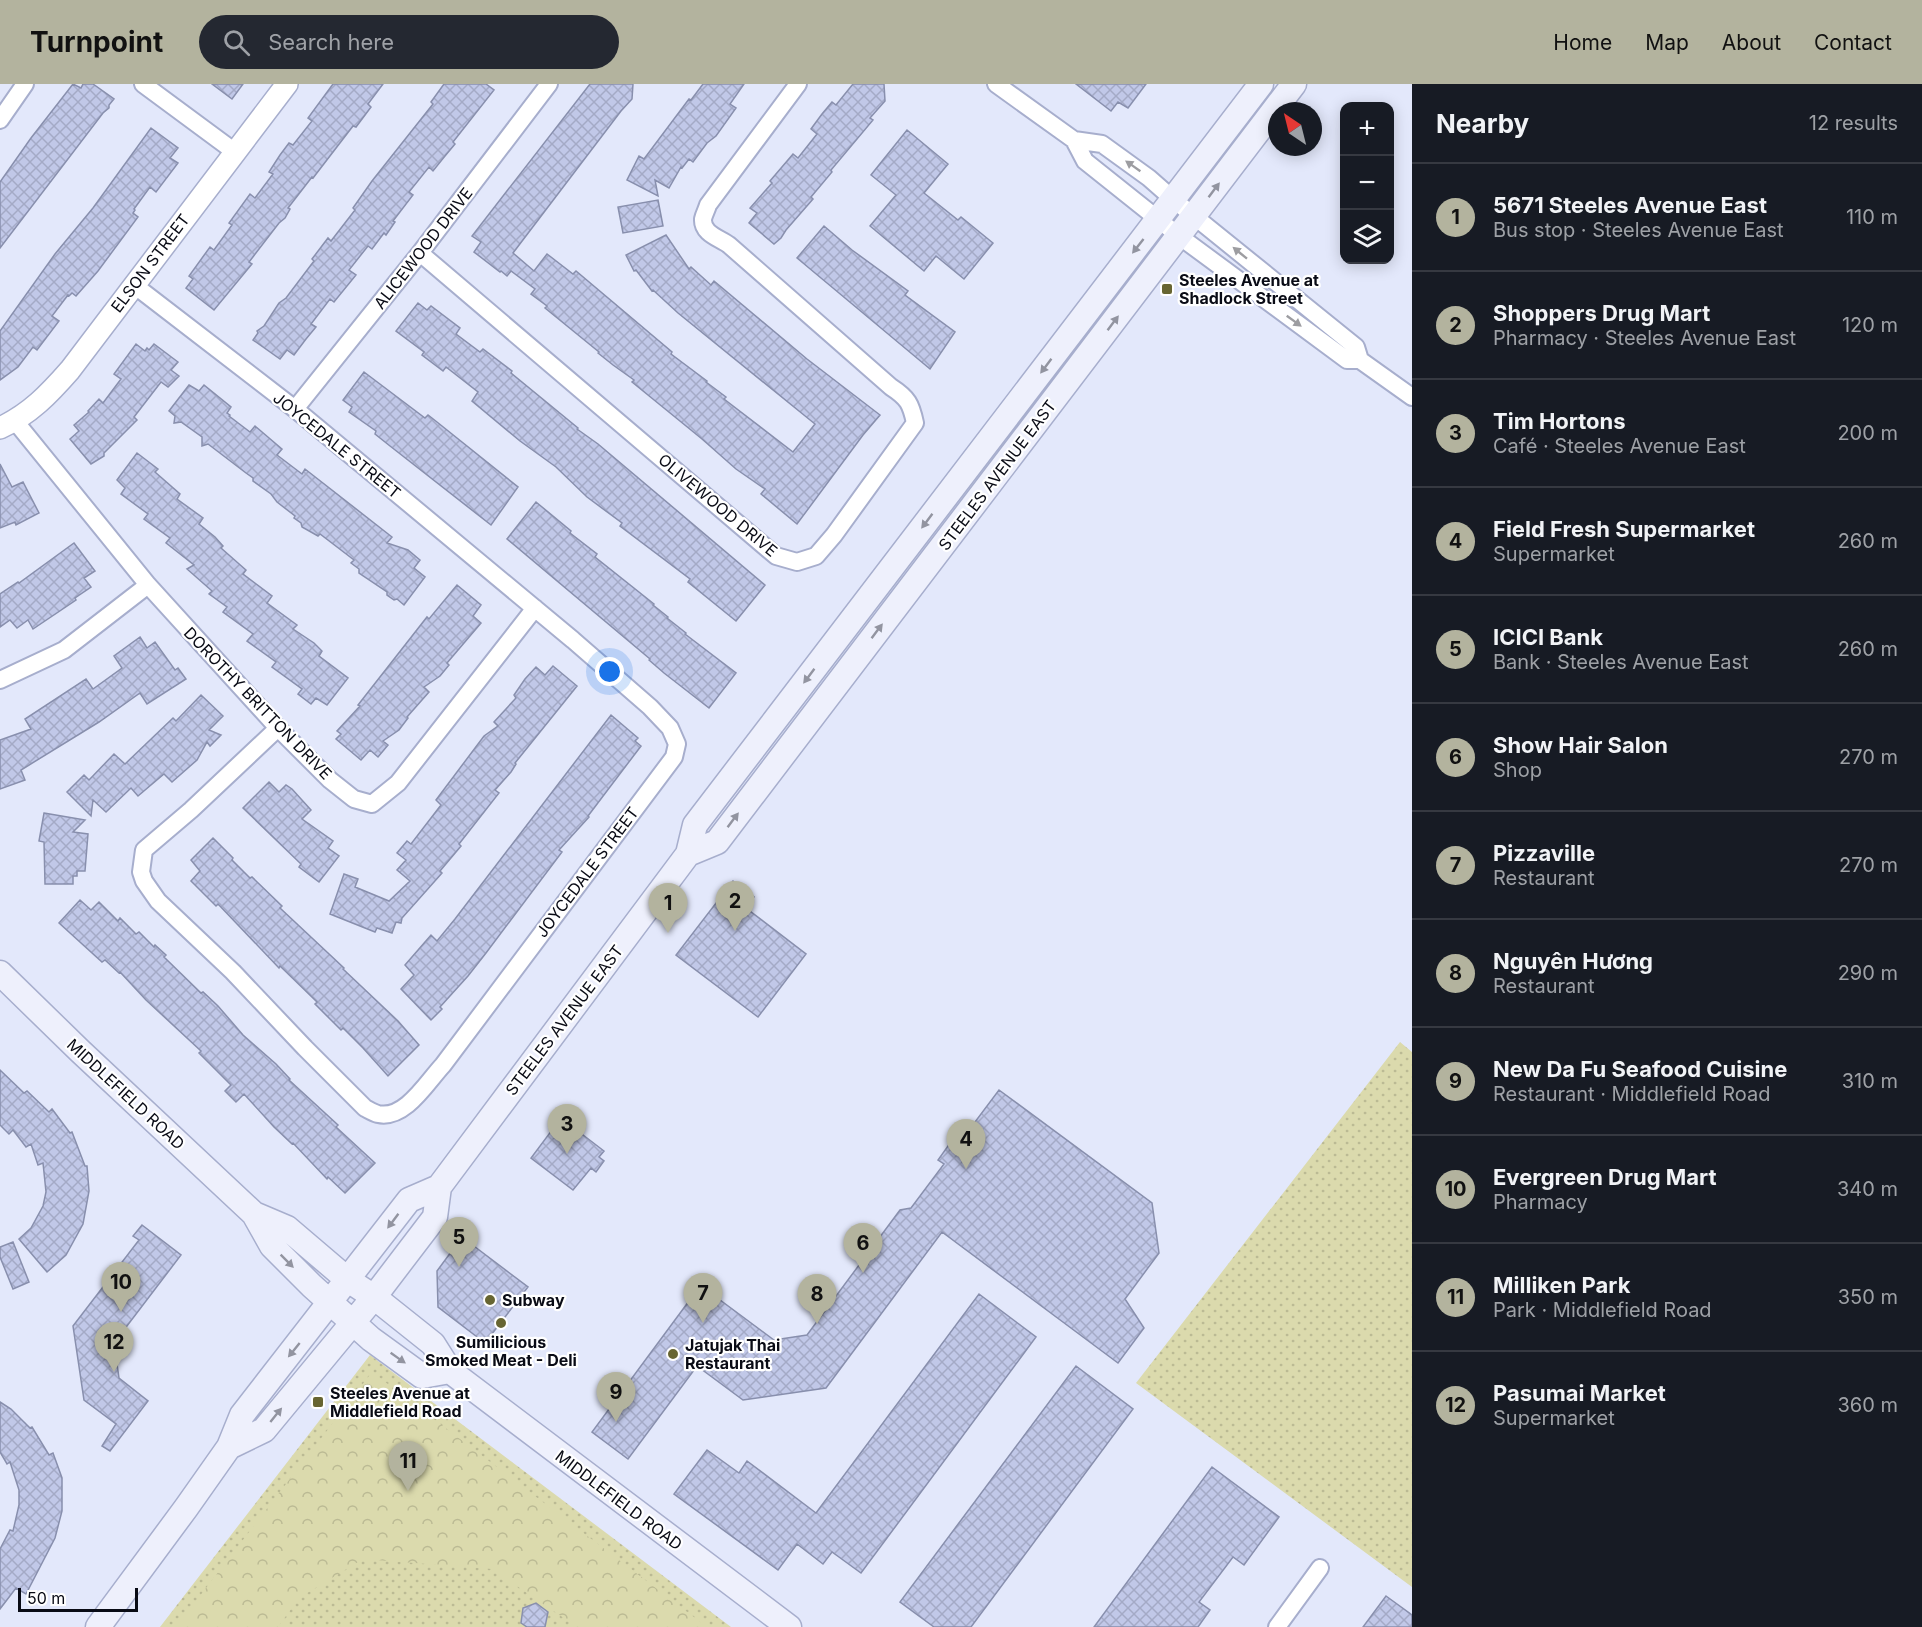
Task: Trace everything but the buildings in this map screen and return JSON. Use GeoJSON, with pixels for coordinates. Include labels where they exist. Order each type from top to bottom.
{"type":"FeatureCollection","features":[{"type":"Feature","properties":{"kind":"main road","name":"STEELES AVENUE EAST"},"geometry":{"type":"LineString","coordinates":[[229,1448],[264,1430],[374,1297],[435,1216],[439,1187],[688,854],[695,825],[1261,84]]}},
{"type":"Feature","properties":{"kind":"main road","name":"STEELES AVENUE EAST"},"geometry":{"type":"LineString","coordinates":[[688,854],[717,842],[1294,84]]}},
{"type":"Feature","properties":{"kind":"main road","name":"MIDDLEFIELD ROAD"},"geometry":{"type":"LineString","coordinates":[[0,973],[80,1052],[254,1214],[272,1246],[352,1324],[422,1376],[450,1371]]}},
{"type":"Feature","properties":{"kind":"main road","name":"STEELES AVENUE EAST"},"geometry":{"type":"LineString","coordinates":[[98,1627],[229,1448],[242,1415],[409,1200],[439,1187]]}},
{"type":"Feature","properties":{"kind":"main road","name":"MIDDLEFIELD ROAD"},"geometry":{"type":"LineString","coordinates":[[254,1214],[287,1227],[348,1280],[374,1297],[433,1344],[450,1371],[789,1627]]}},
{"type":"Feature","properties":{"kind":"street"},"geometry":{"type":"LineString","coordinates":[[0,120],[25,84]]}},
{"type":"Feature","properties":{"kind":"street"},"geometry":{"type":"LineString","coordinates":[[143,84],[235,152]]}},
{"type":"Feature","properties":{"kind":"street","name":"ELSON STREET"},"geometry":{"type":"LineString","coordinates":[[7,424],[47,396],[287,84]]}},
{"type":"Feature","properties":{"kind":"street","name":"ALICEWOOD DRIVE"},"geometry":{"type":"LineString","coordinates":[[295,409],[420,253],[549,84]]}},
{"type":"Feature","properties":{"kind":"street","name":"OLIVEWOOD DRIVE"},"geometry":{"type":"LineString","coordinates":[[420,253],[776,556],[797,562],[816,556],[834,535],[915,423],[910,404],[900,393],[729,245],[711,235],[705,227],[703,219],[708,205],[798,84]]}},
{"type":"Feature","properties":{"kind":"street"},"geometry":{"type":"LineString","coordinates":[[996,84],[1074,140],[1085,161],[1179,237],[1347,360],[1360,360],[1412,397]]}},
{"type":"Feature","properties":{"kind":"street"},"geometry":{"type":"LineString","coordinates":[[1074,140],[1102,144],[1149,177],[1174,200],[1356,347],[1360,360]]}},
{"type":"Feature","properties":{"kind":"street","name":"JOYCEDALE STREET"},"geometry":{"type":"LineString","coordinates":[[134,285],[295,409],[535,609],[650,707],[670,728],[677,744],[674,757],[442,1065],[412,1100],[399,1111],[378,1114],[365,1108],[304,1048],[233,972],[158,901],[144,881],[141,872],[144,850],[191,810],[278,728]]}},
{"type":"Feature","properties":{"kind":"street","name":"DOROTHY BRITTON DRIVE"},"geometry":{"type":"LineString","coordinates":[[7,424],[148,585],[278,728],[330,780],[354,799],[372,804],[398,783],[535,609]]}},
{"type":"Feature","properties":{"kind":"street"},"geometry":{"type":"LineString","coordinates":[[0,680],[64,650],[148,585]]}},
{"type":"Feature","properties":{"kind":"street"},"geometry":{"type":"LineString","coordinates":[[1277,1627],[1320,1568]]}},
{"type":"Feature","properties":{"kind":"green space"},"geometry":{"type":"Polygon","coordinates":[[[1400,1042],[1412,1052],[1412,1587],[1136,1383],[1400,1042]]]}},
{"type":"Feature","properties":{"kind":"green space"},"geometry":{"type":"Polygon","coordinates":[[[370,1355],[731,1627],[160,1627],[370,1355]]]}},
{"type":"Feature","properties":{"kind":"green space"},"geometry":{"type":"Polygon","coordinates":[[[372,1372],[707,1627],[577,1627],[492,1569],[363,1559],[299,1598],[278,1627],[176,1627],[372,1372]]]}},
{"type":"Feature","properties":{"kind":"place","name":"Steeles Avenue at Shadlock Street"},"geometry":{"type":"Point","coordinates":[1167,289]}},
{"type":"Feature","properties":{"kind":"place","name":"Shoppers Drug Mart"},"geometry":{"type":"Point","coordinates":[735,931]}},
{"type":"Feature","properties":{"kind":"place","name":"5671 Steeles Avenue East"},"geometry":{"type":"Point","coordinates":[668,933]}},
{"type":"Feature","properties":{"kind":"place","name":"Tim Hortons"},"geometry":{"type":"Point","coordinates":[567,1154]}},
{"type":"Feature","properties":{"kind":"place","name":"Field Fresh Supermarket"},"geometry":{"type":"Point","coordinates":[966,1169]}},
{"type":"Feature","properties":{"kind":"place","name":"ICICI Bank"},"geometry":{"type":"Point","coordinates":[459,1267]}},
{"type":"Feature","properties":{"kind":"place","name":"Show Hair Salon"},"geometry":{"type":"Point","coordinates":[863,1273]}},
{"type":"Feature","properties":{"kind":"place","name":"Subway"},"geometry":{"type":"Point","coordinates":[490,1300]}},
{"type":"Feature","properties":{"kind":"place","name":"Evergreen Drug Mart"},"geometry":{"type":"Point","coordinates":[121,1312]}},
{"type":"Feature","properties":{"kind":"place","name":"Sumilicious Smoked Meat - Deli"},"geometry":{"type":"Point","coordinates":[501,1323]}},
{"type":"Feature","properties":{"kind":"place","name":"Pizzaville"},"geometry":{"type":"Point","coordinates":[703,1323]}},
{"type":"Feature","properties":{"kind":"place","name":"Nguyên Hương"},"geometry":{"type":"Point","coordinates":[817,1324]}},
{"type":"Feature","properties":{"kind":"place","name":"Jatujak Thai Restaurant"},"geometry":{"type":"Point","coordinates":[673,1354]}},
{"type":"Feature","properties":{"kind":"place","name":"Pasumai Market"},"geometry":{"type":"Point","coordinates":[114,1372]}},
{"type":"Feature","properties":{"kind":"place","name":"Steeles Avenue at Middlefield Road"},"geometry":{"type":"Point","coordinates":[318,1402]}},
{"type":"Feature","properties":{"kind":"place","name":"New Da Fu Seafood Cuisine"},"geometry":{"type":"Point","coordinates":[616,1422]}},
{"type":"Feature","properties":{"kind":"place","name":"Milliken Park"},"geometry":{"type":"Point","coordinates":[408,1491]}}]}
